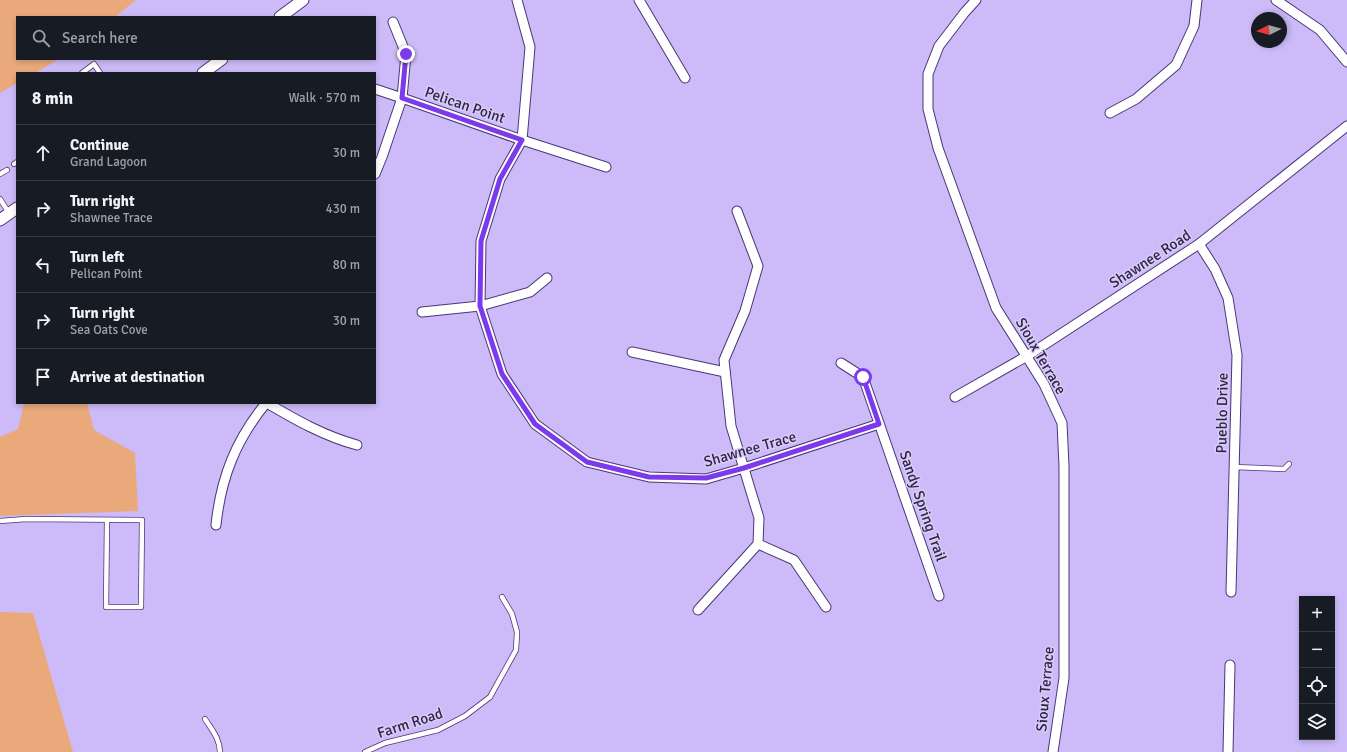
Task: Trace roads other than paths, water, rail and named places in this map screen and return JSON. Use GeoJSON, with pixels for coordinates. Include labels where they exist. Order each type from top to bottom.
{"type":"FeatureCollection","features":[{"type":"Feature","properties":{"kind":"street"},"geometry":{"type":"LineString","coordinates":[[281,16],[303,0]]}},
{"type":"Feature","properties":{"kind":"street"},"geometry":{"type":"LineString","coordinates":[[639,0],[685,78]]}},
{"type":"Feature","properties":{"kind":"street","name":"Sioux Terrace"},"geometry":{"type":"LineString","coordinates":[[976,0],[939,46],[928,74],[928,109],[938,148],[996,308],[1044,384],[1062,423],[1064,466],[1064,678],[1053,752]]}},
{"type":"Feature","properties":{"kind":"street"},"geometry":{"type":"LineString","coordinates":[[1110,113],[1136,99],[1176,65],[1194,26],[1198,0]]}},
{"type":"Feature","properties":{"kind":"street"},"geometry":{"type":"LineString","coordinates":[[1276,0],[1320,30],[1347,62]]}},
{"type":"Feature","properties":{"kind":"street","name":"Shawnee Trace"},"geometry":{"type":"LineString","coordinates":[[521,1],[530,47],[522,140],[500,179],[481,241],[480,306],[502,374],[535,424],[587,462],[649,477],[706,478],[744,468],[879,424]]}},
{"type":"Feature","properties":{"kind":"street"},"geometry":{"type":"LineString","coordinates":[[376,172],[402,98],[406,54],[393,22]]}},
{"type":"Feature","properties":{"kind":"street"},"geometry":{"type":"LineString","coordinates":[[203,72],[221,60]]}},
{"type":"Feature","properties":{"kind":"street","name":"Pelican Point"},"geometry":{"type":"LineString","coordinates":[[376,90],[606,167]]}},
{"type":"Feature","properties":{"kind":"street","name":"Shawnee Road"},"geometry":{"type":"LineString","coordinates":[[955,397],[1027,356],[1199,244],[1347,126]]}},
{"type":"Feature","properties":{"kind":"street"},"geometry":{"type":"LineString","coordinates":[[698,610],[758,544],[760,518],[731,426],[724,360],[745,312],[758,266],[737,212]]}},
{"type":"Feature","properties":{"kind":"street","name":"Pueblo Drive"},"geometry":{"type":"LineString","coordinates":[[1199,244],[1215,269],[1228,298],[1237,354],[1231,592]]}},
{"type":"Feature","properties":{"kind":"street"},"geometry":{"type":"LineString","coordinates":[[422,312],[480,306],[530,292],[547,278]]}},
{"type":"Feature","properties":{"kind":"street"},"geometry":{"type":"LineString","coordinates":[[632,352],[725,372]]}},
{"type":"Feature","properties":{"kind":"street","name":"Sandy Spring Trail"},"geometry":{"type":"LineString","coordinates":[[840,363],[863,377],[939,596]]}},
{"type":"Feature","properties":{"kind":"street"},"geometry":{"type":"LineString","coordinates":[[216,525],[222,487],[236,449],[247,429],[266,404]]}},
{"type":"Feature","properties":{"kind":"street"},"geometry":{"type":"LineString","coordinates":[[269,404],[312,429],[357,444]]}},
{"type":"Feature","properties":{"kind":"street"},"geometry":{"type":"LineString","coordinates":[[758,544],[794,560],[826,607]]}},
{"type":"Feature","properties":{"kind":"street"},"geometry":{"type":"LineString","coordinates":[[1228,752],[1230,665]]}},
{"type":"Feature","properties":{"kind":"lane"},"geometry":{"type":"LineString","coordinates":[[83,72],[94,64],[99,72]]}},
{"type":"Feature","properties":{"kind":"lane"},"geometry":{"type":"LineString","coordinates":[[0,174],[7,170]]}},
{"type":"Feature","properties":{"kind":"lane"},"geometry":{"type":"LineString","coordinates":[[0,199],[9,213]]}},
{"type":"Feature","properties":{"kind":"lane"},"geometry":{"type":"LineString","coordinates":[[1234,467],[1284,469],[1289,464]]}},
{"type":"Feature","properties":{"kind":"lane"},"geometry":{"type":"LineString","coordinates":[[0,521],[26,519],[142,520],[141,607],[106,607],[107,520]]}},
{"type":"Feature","properties":{"kind":"lane","name":"Farm Road"},"geometry":{"type":"LineString","coordinates":[[365,752],[385,742],[438,730],[465,716],[490,697],[516,650],[517,632],[512,614],[502,597]]}},
{"type":"Feature","properties":{"kind":"lane"},"geometry":{"type":"LineString","coordinates":[[205,719],[217,738],[220,746],[220,752]]}}]}
